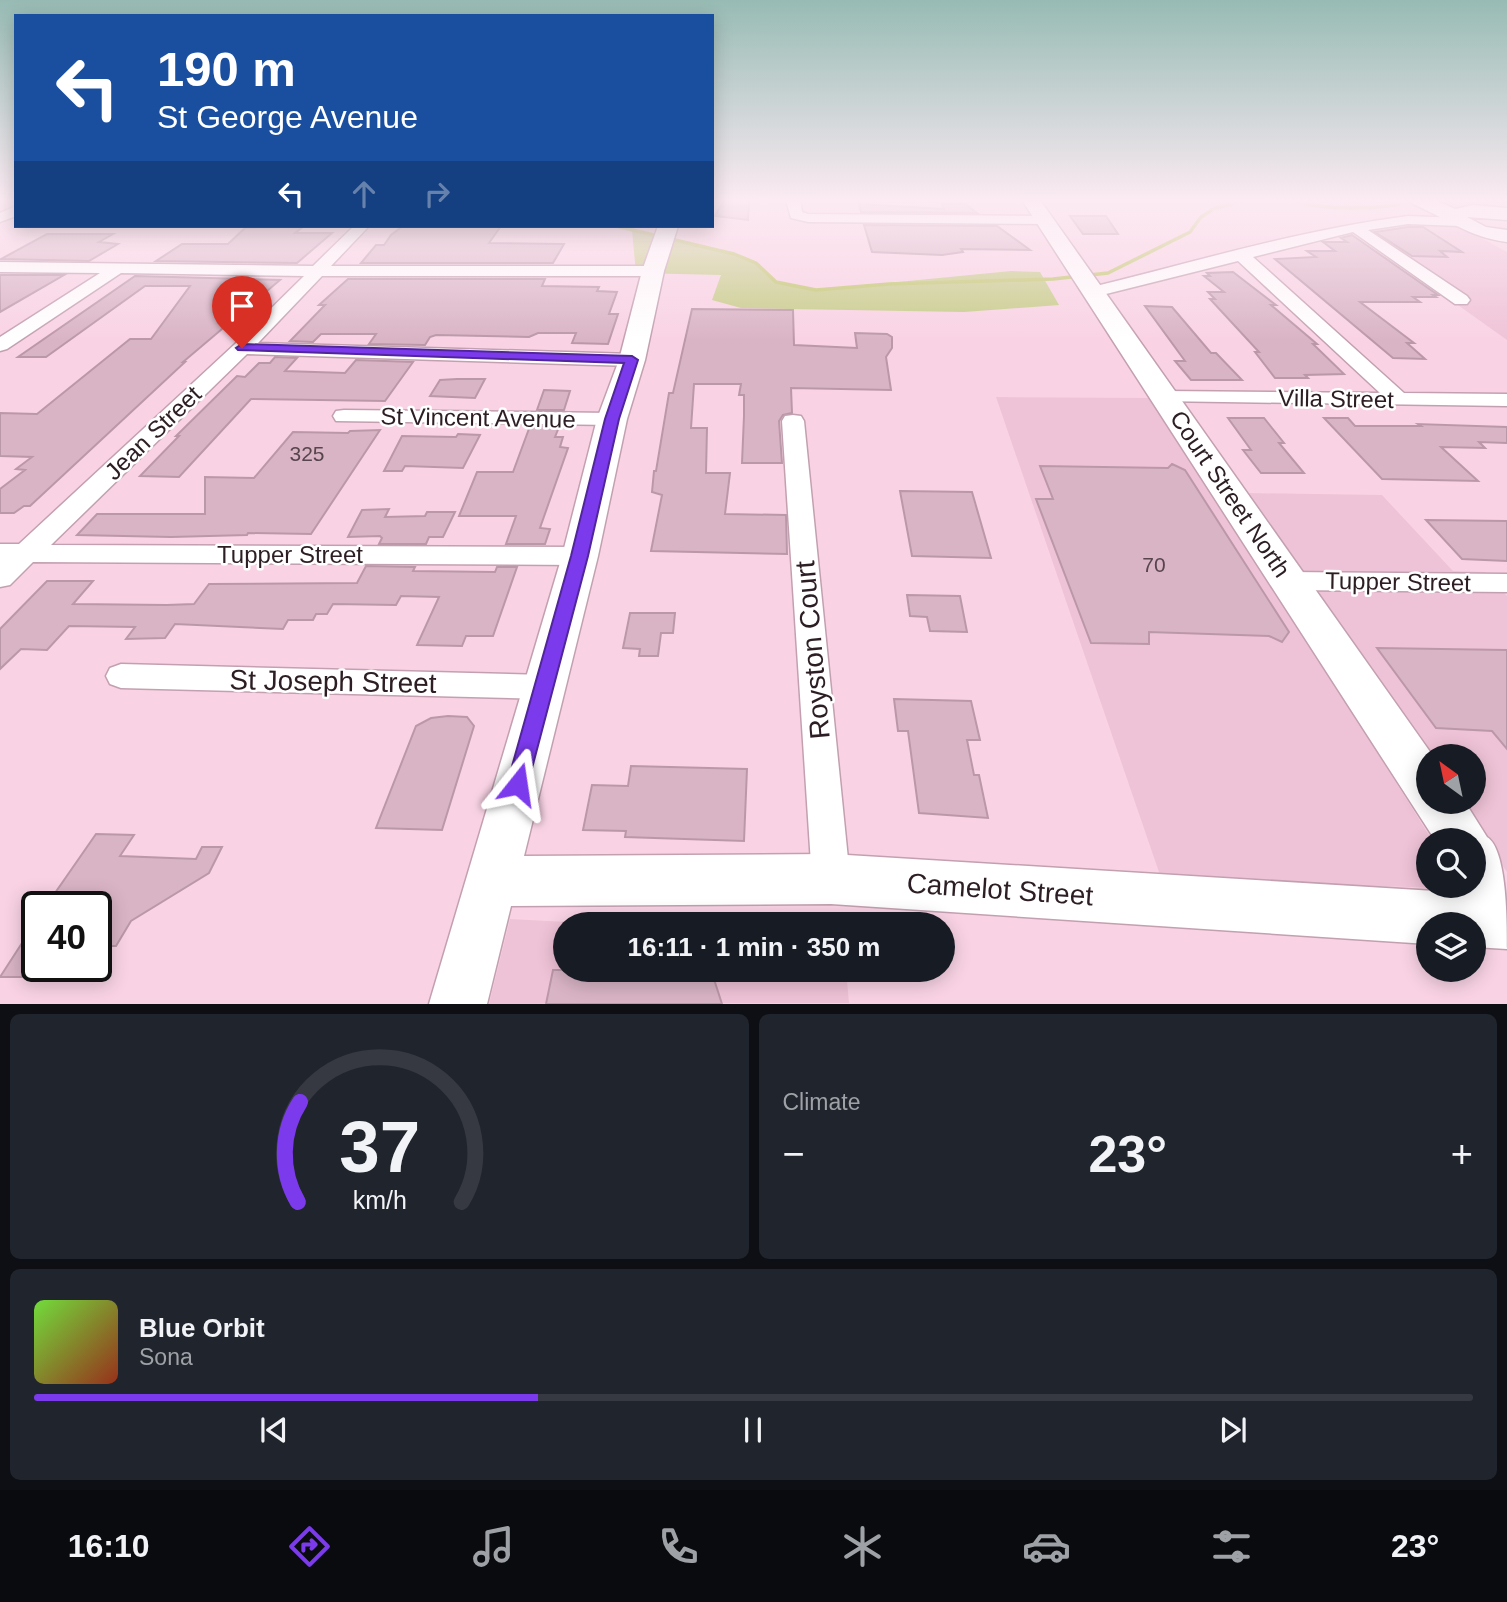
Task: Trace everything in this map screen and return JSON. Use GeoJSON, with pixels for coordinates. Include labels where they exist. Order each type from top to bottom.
{"type":"FeatureCollection","features":[{"type":"Feature","properties":{"kind":"street","name":"Jean Street"},"geometry":{"type":"LineString","coordinates":[[0,578],[13,554],[242,348],[340,247]]}},
{"type":"Feature","properties":{"kind":"street"},"geometry":{"type":"LineString","coordinates":[[458,1003],[580,556],[612,419],[632,360],[661,247]]}},
{"type":"Feature","properties":{"kind":"street","name":"Court Street North"},"geometry":{"type":"LineString","coordinates":[[1064,247],[1416,771]]}},
{"type":"Feature","properties":{"kind":"street"},"geometry":{"type":"LineString","coordinates":[[1090,287],[1270,247]]}},
{"type":"Feature","properties":{"kind":"street"},"geometry":{"type":"LineString","coordinates":[[1384,247],[1461,300]]}},
{"type":"Feature","properties":{"kind":"street"},"geometry":{"type":"LineString","coordinates":[[1240,254],[1399,399]]}},
{"type":"Feature","properties":{"kind":"street"},"geometry":{"type":"LineString","coordinates":[[0,267],[314,271],[656,261]]}},
{"type":"Feature","properties":{"kind":"street"},"geometry":{"type":"LineString","coordinates":[[0,345],[117,269]]}},
{"type":"Feature","properties":{"kind":"street"},"geometry":{"type":"LineString","coordinates":[[242,348],[632,360]]}},
{"type":"Feature","properties":{"kind":"street","name":"Villa Street"},"geometry":{"type":"LineString","coordinates":[[1165,397],[1507,400]]}},
{"type":"Feature","properties":{"kind":"street","name":"St Vincent Avenue"},"geometry":{"type":"LineString","coordinates":[[344,416],[612,419]]}},
{"type":"Feature","properties":{"kind":"street","name":"Royston Court"},"geometry":{"type":"LineString","coordinates":[[793,421],[831,879]]}},
{"type":"Feature","properties":{"kind":"street","name":"Tupper Street"},"geometry":{"type":"LineString","coordinates":[[13,554],[580,556]]}},
{"type":"Feature","properties":{"kind":"street","name":"Tupper Street"},"geometry":{"type":"LineString","coordinates":[[1288,581],[1507,583]]}},
{"type":"Feature","properties":{"kind":"street","name":"St Joseph Street"},"geometry":{"type":"LineString","coordinates":[[121,676],[545,687]]}},
{"type":"Feature","properties":{"kind":"street"},"geometry":{"type":"LineString","coordinates":[[1486,874],[1507,906]]}},
{"type":"Feature","properties":{"kind":"street","name":"Camelot Street"},"geometry":{"type":"LineString","coordinates":[[492,881],[831,879],[1507,922]]}},
{"type":"Feature","properties":{"kind":"shaded area"},"geometry":{"type":"Polygon","coordinates":[[[1376,247],[1498,247],[1507,252],[1507,340],[1376,247]]]}},
{"type":"Feature","properties":{"kind":"shaded area"},"geometry":{"type":"Polygon","coordinates":[[[996,397],[1156,398],[1425,828],[1416,828],[1416,887],[1161,878],[996,397]]]}},
{"type":"Feature","properties":{"kind":"shaded area"},"geometry":{"type":"Polygon","coordinates":[[[1245,493],[1382,495],[1453,571],[1485,572],[1507,596],[1507,872],[1486,843],[1486,828],[1476,828],[1466,814],[1486,814],[1486,744],[1420,744],[1245,493]]]}},
{"type":"Feature","properties":{"kind":"shaded area"},"geometry":{"type":"Polygon","coordinates":[[[510,919],[553,921],[553,982],[847,982],[849,1003],[489,1004],[510,919]]]}},
{"type":"Feature","properties":{"kind":"green space"},"geometry":{"type":"Polygon","coordinates":[[[634,247],[704,247],[734,254],[756,263],[776,282],[816,290],[1011,271],[1040,272],[1059,305],[964,312],[741,308],[712,300],[721,275],[636,273],[634,247]]]}},
{"type":"Feature","properties":{"kind":"building"},"geometry":{"type":"Polygon","coordinates":[[[23,247],[113,247],[89,261],[1,259],[23,247]]]}},
{"type":"Feature","properties":{"kind":"building"},"geometry":{"type":"Polygon","coordinates":[[[178,247],[316,247],[297,263],[156,261],[178,247]]]}},
{"type":"Feature","properties":{"kind":"building"},"geometry":{"type":"Polygon","coordinates":[[[374,247],[562,247],[553,263],[361,263],[374,247]]]}},
{"type":"Feature","properties":{"kind":"building"},"geometry":{"type":"Polygon","coordinates":[[[870,247],[1026,247],[1030,250],[961,249],[963,252],[942,255],[872,252],[870,247]]]}},
{"type":"Feature","properties":{"kind":"building"},"geometry":{"type":"Polygon","coordinates":[[[1329,247],[1369,247],[1438,295],[1413,297],[1420,302],[1360,302],[1414,343],[1407,343],[1425,359],[1393,358],[1275,259],[1316,257],[1307,251],[1335,251],[1329,247]]]}},
{"type":"Feature","properties":{"kind":"building"},"geometry":{"type":"Polygon","coordinates":[[[1398,247],[1454,247],[1462,252],[1440,251],[1447,257],[1412,256],[1398,247]]]}},
{"type":"Feature","properties":{"kind":"building"},"geometry":{"type":"Polygon","coordinates":[[[1233,272],[1276,305],[1271,305],[1317,344],[1313,344],[1344,374],[1275,378],[1255,352],[1259,352],[1210,299],[1215,299],[1208,292],[1224,292],[1204,276],[1210,276],[1207,273],[1233,272]]]}},
{"type":"Feature","properties":{"kind":"building"},"geometry":{"type":"Polygon","coordinates":[[[0,275],[64,275],[0,312],[0,275]]]}},
{"type":"Feature","properties":{"kind":"building"},"geometry":{"type":"Polygon","coordinates":[[[135,276],[280,280],[183,362],[30,506],[24,506],[14,513],[0,513],[0,489],[25,470],[16,469],[32,457],[0,456],[0,413],[37,414],[130,339],[151,339],[190,286],[145,286],[46,357],[18,357],[135,276]]]}},
{"type":"Feature","properties":{"kind":"building"},"geometry":{"type":"Polygon","coordinates":[[[348,279],[545,279],[542,286],[599,287],[597,291],[617,292],[609,314],[618,314],[608,344],[572,343],[576,333],[538,333],[529,337],[436,335],[430,337],[425,345],[369,344],[376,334],[321,334],[313,342],[290,341],[325,305],[319,305],[348,279]]]}},
{"type":"Feature","properties":{"kind":"building"},"geometry":{"type":"Polygon","coordinates":[[[1145,306],[1172,307],[1211,353],[1216,353],[1242,380],[1191,380],[1175,361],[1185,361],[1145,306]]]}},
{"type":"Feature","properties":{"kind":"building"},"geometry":{"type":"Polygon","coordinates":[[[692,309],[793,310],[794,345],[857,348],[855,333],[887,334],[892,337],[892,348],[886,357],[891,390],[791,388],[792,413],[783,415],[779,421],[782,463],[742,463],[744,395],[739,395],[741,384],[694,384],[691,428],[707,428],[706,473],[730,473],[725,514],[786,515],[787,554],[651,551],[662,495],[652,492],[654,471],[669,393],[673,393],[692,309]]]}},
{"type":"Feature","properties":{"kind":"building"},"geometry":{"type":"Polygon","coordinates":[[[275,357],[297,358],[285,371],[345,373],[356,360],[413,362],[385,401],[251,399],[179,477],[140,476],[237,376],[245,377],[259,363],[270,363],[275,357]]]}},
{"type":"Feature","properties":{"kind":"building"},"geometry":{"type":"Polygon","coordinates":[[[485,379],[475,398],[430,396],[440,380],[485,379]]]}},
{"type":"Feature","properties":{"kind":"building"},"geometry":{"type":"Polygon","coordinates":[[[544,390],[570,391],[564,410],[537,410],[544,390]]]}},
{"type":"Feature","properties":{"kind":"building"},"geometry":{"type":"Polygon","coordinates":[[[1228,418],[1264,418],[1284,443],[1279,443],[1304,473],[1261,473],[1243,450],[1251,450],[1228,418]]]}},
{"type":"Feature","properties":{"kind":"building"},"geometry":{"type":"Polygon","coordinates":[[[1324,418],[1348,418],[1355,426],[1421,426],[1418,424],[1507,427],[1507,443],[1479,442],[1485,448],[1441,447],[1478,481],[1382,479],[1324,418]]]}},
{"type":"Feature","properties":{"kind":"building"},"geometry":{"type":"Polygon","coordinates":[[[530,426],[559,427],[555,437],[563,437],[560,447],[568,448],[540,528],[550,529],[545,544],[506,544],[516,516],[459,516],[477,472],[513,472],[530,426]]]}},
{"type":"Feature","properties":{"kind":"building"},"geometry":{"type":"Polygon","coordinates":[[[380,430],[311,534],[248,533],[171,537],[77,535],[97,514],[205,514],[205,477],[254,478],[293,432],[348,433],[380,430]]]}},
{"type":"Feature","properties":{"kind":"building"},"geometry":{"type":"Polygon","coordinates":[[[458,434],[480,435],[463,468],[405,466],[402,471],[384,471],[402,436],[456,437],[458,434]]]}},
{"type":"Feature","properties":{"kind":"building"},"geometry":{"type":"Polygon","coordinates":[[[1172,464],[1185,470],[1289,632],[1282,642],[1269,636],[1149,632],[1149,644],[1091,643],[1036,499],[1053,499],[1040,466],[1168,468],[1172,464]]]}},
{"type":"Feature","properties":{"kind":"building"},"geometry":{"type":"Polygon","coordinates":[[[900,491],[972,492],[991,558],[912,556],[900,491]]]}},
{"type":"Feature","properties":{"kind":"building"},"geometry":{"type":"Polygon","coordinates":[[[389,509],[385,517],[455,512],[443,537],[429,537],[426,544],[379,544],[382,538],[380,536],[348,537],[362,510],[389,509]]]}},
{"type":"Feature","properties":{"kind":"building"},"geometry":{"type":"Polygon","coordinates":[[[1426,520],[1507,521],[1507,561],[1462,559],[1426,520]]]}},
{"type":"Feature","properties":{"kind":"building"},"geometry":{"type":"Polygon","coordinates":[[[366,566],[415,567],[413,571],[495,572],[497,567],[517,567],[493,636],[466,636],[462,646],[417,645],[439,597],[401,596],[396,605],[333,604],[327,614],[316,614],[313,620],[288,620],[283,629],[175,624],[165,638],[126,639],[135,627],[69,626],[47,650],[21,649],[0,669],[0,629],[47,581],[93,581],[73,604],[194,604],[209,584],[357,583],[366,566]]]}},
{"type":"Feature","properties":{"kind":"building"},"geometry":{"type":"Polygon","coordinates":[[[907,595],[960,596],[967,632],[930,631],[927,617],[910,616],[907,595]]]}},
{"type":"Feature","properties":{"kind":"building"},"geometry":{"type":"Polygon","coordinates":[[[630,613],[675,613],[673,633],[661,633],[658,656],[639,656],[640,649],[623,648],[630,613]]]}},
{"type":"Feature","properties":{"kind":"building"},"geometry":{"type":"Polygon","coordinates":[[[1377,648],[1507,650],[1507,749],[1492,731],[1436,728],[1377,648]]]}},
{"type":"Feature","properties":{"kind":"building"},"geometry":{"type":"Polygon","coordinates":[[[894,699],[971,701],[980,740],[967,740],[974,775],[979,775],[988,818],[919,813],[908,731],[898,731],[894,699]]]}},
{"type":"Feature","properties":{"kind":"building"},"geometry":{"type":"Polygon","coordinates":[[[467,717],[474,726],[442,830],[376,828],[416,726],[431,718],[467,717]]]}},
{"type":"Feature","properties":{"kind":"building"},"geometry":{"type":"Polygon","coordinates":[[[631,766],[747,769],[744,841],[625,837],[626,831],[583,830],[592,785],[628,786],[631,766]]]}},
{"type":"Feature","properties":{"kind":"building"},"geometry":{"type":"Polygon","coordinates":[[[96,834],[134,835],[120,856],[196,859],[202,847],[222,847],[209,873],[131,921],[116,946],[112,946],[112,891],[56,891],[96,834]]]}},
{"type":"Feature","properties":{"kind":"building"},"geometry":{"type":"Polygon","coordinates":[[[21,945],[21,977],[0,977],[21,945]]]}},
{"type":"Feature","properties":{"kind":"building"},"geometry":{"type":"Polygon","coordinates":[[[553,970],[553,982],[715,982],[722,1004],[546,1004],[553,970]]]}},
{"type":"Feature","properties":{"kind":"waterway"},"geometry":{"type":"LineString","coordinates":[[704,247],[756,263],[776,282],[816,290],[889,284],[1053,279],[1108,273],[1160,247]]}},
{"type":"Feature","properties":{"kind":"route"},"geometry":{"type":"LineString","coordinates":[[242,348],[632,360],[612,419],[580,556],[518,784]]}}]}
